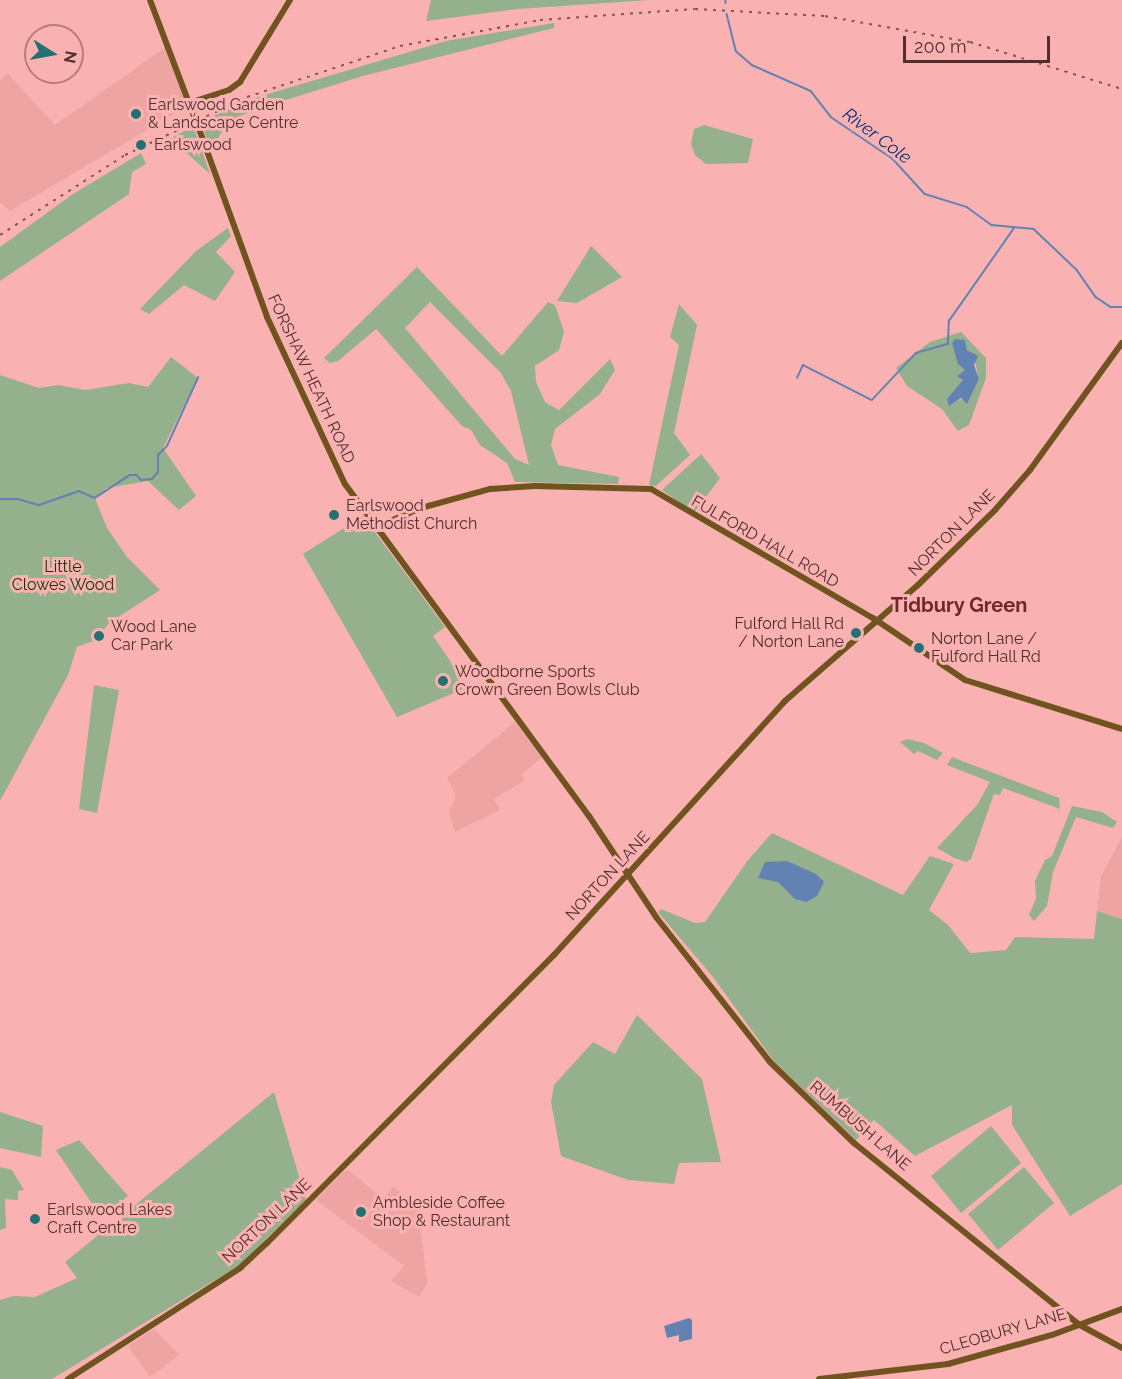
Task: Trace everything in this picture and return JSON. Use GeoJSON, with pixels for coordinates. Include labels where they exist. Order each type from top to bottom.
{"type":"FeatureCollection","features":[{"type":"Feature","properties":{"kind":"street","name":"FORSHAW HEATH ROAD"},"geometry":{"type":"LineString","coordinates":[[150,0],[198,126],[250,276],[319,435],[345,484],[630,875]]}},
{"type":"Feature","properties":{"kind":"street"},"geometry":{"type":"LineString","coordinates":[[189,104],[228,90],[240,82],[290,0]]}},
{"type":"Feature","properties":{"kind":"street","name":"NORTON LANE"},"geometry":{"type":"LineString","coordinates":[[68,1379],[240,1268],[516,995],[630,875],[761,725],[875,620],[926,579],[995,510],[1029,470],[1122,343]]}},
{"type":"Feature","properties":{"kind":"street","name":"FULFORD HALL ROAD"},"geometry":{"type":"LineString","coordinates":[[376,526],[449,498],[490,489],[535,486],[651,489],[875,620],[965,680],[1122,729]]}},
{"type":"Feature","properties":{"kind":"street","name":"RUMBUSH LANE"},"geometry":{"type":"LineString","coordinates":[[630,875],[656,917],[770,1062],[854,1143],[1078,1324],[1122,1348]]}},
{"type":"Feature","properties":{"kind":"street","name":"CLEOBURY LANE"},"geometry":{"type":"LineString","coordinates":[[819,1379],[948,1364],[1122,1310]]}},
{"type":"Feature","properties":{"kind":"shaded area"},"geometry":{"type":"Polygon","coordinates":[[[166,47],[186,107],[10,211],[0,202],[0,81],[7,73],[55,125],[166,47]]]}},
{"type":"Feature","properties":{"kind":"shaded area"},"geometry":{"type":"Polygon","coordinates":[[[515,722],[542,757],[521,775],[525,780],[494,799],[500,810],[455,832],[449,811],[456,796],[447,778],[515,722]]]}},
{"type":"Feature","properties":{"kind":"shaded area"},"geometry":{"type":"Polygon","coordinates":[[[1122,837],[1122,919],[1097,911],[1101,876],[1122,837]]]}},
{"type":"Feature","properties":{"kind":"shaded area"},"geometry":{"type":"Polygon","coordinates":[[[347,1169],[383,1199],[393,1187],[418,1205],[427,1284],[419,1297],[391,1281],[404,1266],[316,1200],[347,1169]]]}},
{"type":"Feature","properties":{"kind":"shaded area"},"geometry":{"type":"Polygon","coordinates":[[[154,1329],[179,1355],[150,1377],[128,1346],[154,1329]]]}},
{"type":"Feature","properties":{"kind":"green space"},"geometry":{"type":"Polygon","coordinates":[[[431,0],[650,0],[517,9],[426,21],[431,0]]]}},
{"type":"Feature","properties":{"kind":"green space"},"geometry":{"type":"Polygon","coordinates":[[[554,23],[554,28],[363,76],[260,108],[228,121],[213,147],[207,142],[202,121],[258,97],[446,41],[554,23]]]}},
{"type":"Feature","properties":{"kind":"green space"},"geometry":{"type":"Polygon","coordinates":[[[704,125],[753,139],[748,163],[706,164],[695,155],[691,144],[694,129],[704,125]]]}},
{"type":"Feature","properties":{"kind":"green space"},"geometry":{"type":"Polygon","coordinates":[[[193,126],[210,174],[181,148],[165,142],[193,126]]]}},
{"type":"Feature","properties":{"kind":"green space"},"geometry":{"type":"Polygon","coordinates":[[[141,153],[146,164],[132,172],[129,194],[0,281],[0,247],[73,194],[141,153]]]}},
{"type":"Feature","properties":{"kind":"green space"},"geometry":{"type":"Polygon","coordinates":[[[228,228],[231,236],[216,252],[235,272],[215,301],[184,285],[149,314],[140,309],[196,251],[228,228]]]}},
{"type":"Feature","properties":{"kind":"green space"},"geometry":{"type":"Polygon","coordinates":[[[591,246],[622,277],[577,303],[557,301],[591,246]]]}},
{"type":"Feature","properties":{"kind":"green space"},"geometry":{"type":"Polygon","coordinates":[[[417,267],[502,356],[548,302],[555,305],[564,332],[559,350],[535,366],[536,382],[545,402],[559,410],[610,359],[615,370],[600,394],[555,429],[551,445],[558,465],[619,477],[618,484],[515,482],[507,463],[480,445],[471,430],[462,426],[376,329],[338,361],[330,363],[324,358],[417,267]],[[430,302],[405,328],[515,459],[529,465],[511,391],[501,373],[430,302]]]}},
{"type":"Feature","properties":{"kind":"green space"},"geometry":{"type":"Polygon","coordinates":[[[679,304],[697,325],[674,433],[690,455],[656,486],[649,485],[679,345],[670,337],[679,304]]]}},
{"type":"Feature","properties":{"kind":"green space"},"geometry":{"type":"Polygon","coordinates":[[[961,332],[986,358],[986,378],[969,425],[958,431],[942,409],[907,386],[896,368],[930,342],[961,332]],[[952,343],[965,371],[959,374],[963,380],[951,403],[970,397],[979,379],[973,353],[967,350],[966,345],[952,343]]]}},
{"type":"Feature","properties":{"kind":"green space","name":"Little Clowes Wood"},"geometry":{"type":"Polygon","coordinates":[[[171,357],[198,378],[163,448],[196,496],[179,510],[148,481],[107,488],[95,498],[107,528],[127,557],[160,590],[109,623],[96,640],[77,647],[68,675],[0,801],[0,375],[39,388],[58,385],[85,390],[129,383],[148,387],[171,357]]]}},
{"type":"Feature","properties":{"kind":"green space"},"geometry":{"type":"Polygon","coordinates":[[[701,454],[720,478],[694,513],[662,490],[701,454]]]}},
{"type":"Feature","properties":{"kind":"green space"},"geometry":{"type":"Polygon","coordinates":[[[363,516],[445,627],[433,636],[468,687],[397,717],[303,554],[363,516]]]}},
{"type":"Feature","properties":{"kind":"green space"},"geometry":{"type":"Polygon","coordinates":[[[94,685],[119,690],[97,813],[79,809],[94,685]]]}},
{"type":"Feature","properties":{"kind":"green space"},"geometry":{"type":"Polygon","coordinates":[[[907,739],[924,743],[943,753],[937,760],[918,751],[914,754],[900,742],[907,739]]]}},
{"type":"Feature","properties":{"kind":"green space"},"geometry":{"type":"Polygon","coordinates":[[[952,757],[1059,798],[1060,809],[1003,788],[1000,795],[994,794],[971,859],[966,862],[954,858],[937,848],[977,805],[990,782],[947,765],[952,757]]]}},
{"type":"Feature","properties":{"kind":"green space"},"geometry":{"type":"Polygon","coordinates":[[[1072,806],[1102,812],[1117,822],[1113,828],[1076,817],[1053,872],[1047,906],[1034,921],[1029,915],[1036,899],[1035,881],[1045,860],[1052,856],[1072,806]]]}},
{"type":"Feature","properties":{"kind":"green space"},"geometry":{"type":"Polygon","coordinates":[[[772,833],[903,895],[930,856],[954,864],[929,910],[948,925],[970,953],[1006,950],[1015,937],[1094,939],[1097,911],[1122,919],[1122,1184],[1070,1216],[1012,1125],[1012,1105],[915,1156],[874,1120],[856,1140],[774,1061],[713,977],[658,912],[661,909],[695,923],[705,922],[748,860],[772,833]]]}},
{"type":"Feature","properties":{"kind":"green space"},"geometry":{"type":"Polygon","coordinates":[[[637,1015],[702,1079],[721,1162],[679,1163],[674,1184],[628,1180],[561,1156],[551,1102],[554,1085],[593,1042],[615,1054],[637,1015]]]}},
{"type":"Feature","properties":{"kind":"green space"},"geometry":{"type":"Polygon","coordinates":[[[274,1092],[306,1200],[238,1266],[52,1379],[0,1379],[0,1300],[13,1296],[35,1297],[77,1278],[65,1262],[274,1092]]]}},
{"type":"Feature","properties":{"kind":"green space"},"geometry":{"type":"Polygon","coordinates":[[[0,1112],[43,1126],[41,1157],[0,1148],[0,1112]]]}},
{"type":"Feature","properties":{"kind":"green space"},"geometry":{"type":"Polygon","coordinates":[[[991,1126],[1021,1163],[961,1213],[931,1176],[991,1126]]]}},
{"type":"Feature","properties":{"kind":"green space"},"geometry":{"type":"Polygon","coordinates":[[[79,1140],[128,1196],[101,1217],[56,1150],[79,1140]]]}},
{"type":"Feature","properties":{"kind":"green space"},"geometry":{"type":"Polygon","coordinates":[[[0,1167],[12,1170],[24,1190],[18,1191],[18,1200],[5,1199],[6,1228],[0,1230],[0,1167]]]}},
{"type":"Feature","properties":{"kind":"green space"},"geometry":{"type":"Polygon","coordinates":[[[1024,1167],[1054,1203],[998,1250],[968,1214],[1024,1167]]]}},
{"type":"Feature","properties":{"kind":"water"},"geometry":{"type":"Polygon","coordinates":[[[955,339],[965,340],[967,350],[978,356],[974,365],[979,379],[967,404],[961,398],[949,406],[947,399],[963,380],[957,376],[965,370],[958,364],[952,343],[955,339]]]}},
{"type":"Feature","properties":{"kind":"water"},"geometry":{"type":"Polygon","coordinates":[[[787,861],[816,874],[824,882],[817,896],[806,902],[795,899],[778,882],[758,878],[765,862],[787,861]]]}},
{"type":"Feature","properties":{"kind":"water"},"geometry":{"type":"Polygon","coordinates":[[[689,1318],[692,1320],[692,1339],[679,1342],[679,1335],[667,1338],[664,1326],[689,1318]]]}},
{"type":"Feature","properties":{"kind":"waterway","name":"River Cole"},"geometry":{"type":"LineString","coordinates":[[727,14],[736,51],[752,65],[811,91],[831,117],[893,159],[925,194],[967,207],[992,225],[1034,229],[1077,270],[1096,297],[1111,307],[1122,307]]}},
{"type":"Feature","properties":{"kind":"waterway"},"geometry":{"type":"LineString","coordinates":[[797,378],[803,365],[872,400],[916,353],[948,344],[949,321],[1014,228]]}},
{"type":"Feature","properties":{"kind":"waterway"},"geometry":{"type":"LineString","coordinates":[[0,499],[18,499],[39,505],[79,491],[95,498],[130,475],[137,475],[141,480],[152,479],[158,472],[158,455],[167,446],[198,378]]}},
{"type":"Feature","properties":{"kind":"railway"},"geometry":{"type":"LineString","coordinates":[[0,235],[125,155],[247,97],[400,46],[540,20],[695,9],[825,16],[970,42],[1122,89]]}},
{"type":"Feature","properties":{"kind":"place","name":"Earlswood Garden & Landscape Centre"},"geometry":{"type":"Point","coordinates":[136,114]}},
{"type":"Feature","properties":{"kind":"place","name":"Earlswood"},"geometry":{"type":"Point","coordinates":[141,145]}},
{"type":"Feature","properties":{"kind":"place","name":"Earlswood Methodist Church"},"geometry":{"type":"Point","coordinates":[334,515]}},
{"type":"Feature","properties":{"kind":"place","name":"Fulford Hall Rd / Norton Lane"},"geometry":{"type":"Point","coordinates":[856,633]}},
{"type":"Feature","properties":{"kind":"place","name":"Wood Lane Car Park"},"geometry":{"type":"Point","coordinates":[99,636]}},
{"type":"Feature","properties":{"kind":"place","name":"Norton Lane / Fulford Hall Rd"},"geometry":{"type":"Point","coordinates":[919,648]}},
{"type":"Feature","properties":{"kind":"place","name":"Woodborne Sports Crown Green Bowls Club"},"geometry":{"type":"Point","coordinates":[443,681]}},
{"type":"Feature","properties":{"kind":"place","name":"Ambleside Coffee Shop & Restaurant"},"geometry":{"type":"Point","coordinates":[361,1212]}},
{"type":"Feature","properties":{"kind":"place","name":"Earlswood Lakes Craft Centre"},"geometry":{"type":"Point","coordinates":[35,1219]}},
{"type":"Feature","properties":{"kind":"district","name":"Tidbury Green"},"geometry":{"type":"Point","coordinates":[959,605]}}]}
